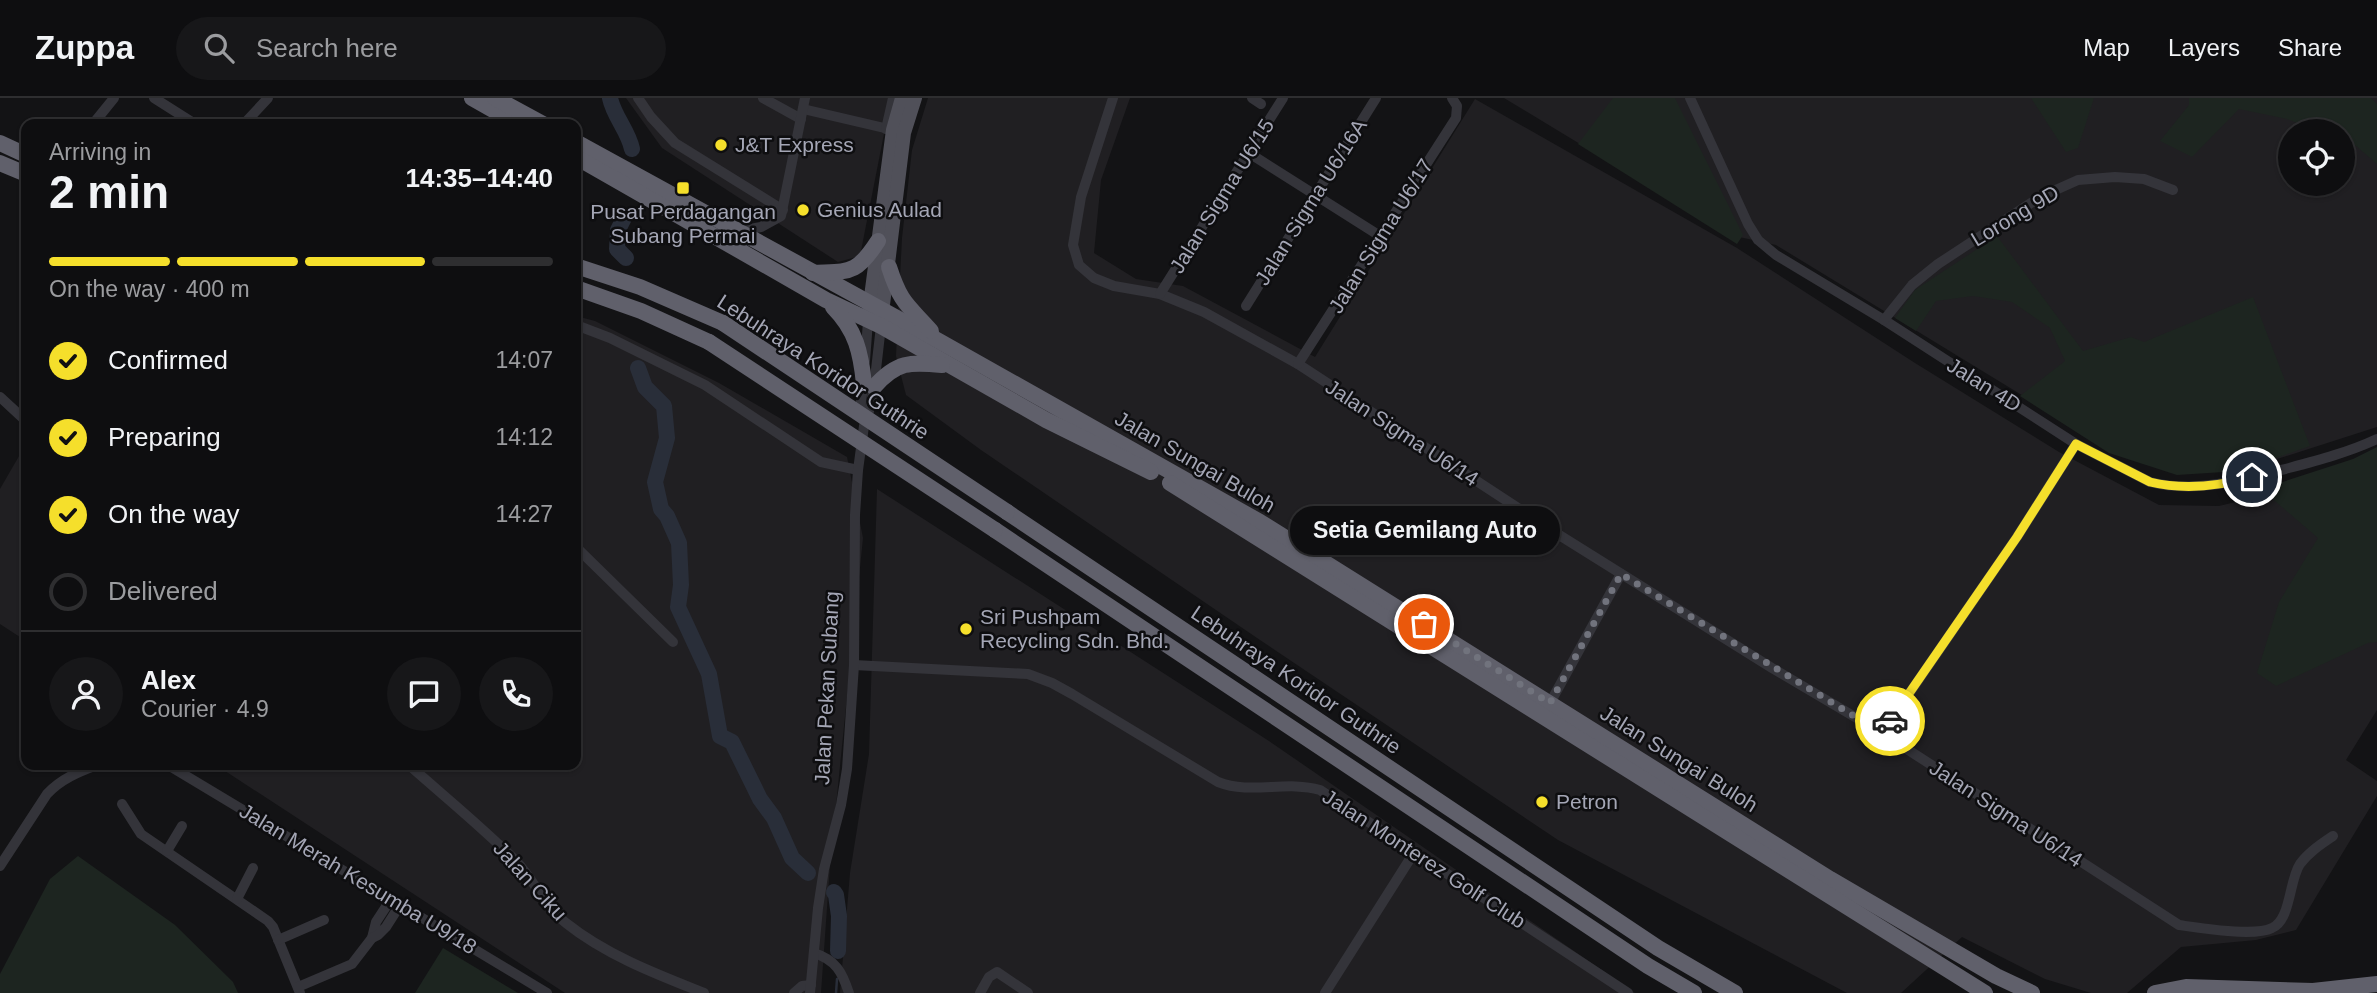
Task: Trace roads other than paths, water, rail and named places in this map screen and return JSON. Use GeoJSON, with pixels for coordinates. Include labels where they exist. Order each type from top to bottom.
{"type":"FeatureCollection","features":[{"type":"Feature","properties":{"kind":"highway"},"geometry":{"type":"LineString","coordinates":[[472,98],[509,119]]}},
{"type":"Feature","properties":{"kind":"highway"},"geometry":{"type":"LineString","coordinates":[[495,98],[534,119]]}},
{"type":"Feature","properties":{"kind":"highway"},"geometry":{"type":"LineString","coordinates":[[0,143],[21,153]]}},
{"type":"Feature","properties":{"kind":"highway","name":"Jalan Sungai Buloh"},"geometry":{"type":"LineString","coordinates":[[581,145],[813,273],[948,366],[1151,472],[1225,516],[1985,993]]}},
{"type":"Feature","properties":{"kind":"highway","name":"Jalan Sungai Buloh"},"geometry":{"type":"LineString","coordinates":[[581,160],[826,300],[937,340],[1260,522],[1830,878],[1996,976],[2032,993]]}},
{"type":"Feature","properties":{"kind":"highway"},"geometry":{"type":"LineString","coordinates":[[0,163],[21,172]]}},
{"type":"Feature","properties":{"kind":"highway"},"geometry":{"type":"LineString","coordinates":[[813,273],[847,272],[866,259],[878,241]]}},
{"type":"Feature","properties":{"kind":"highway","name":"Lebuhraya Koridor Guthrie"},"geometry":{"type":"LineString","coordinates":[[581,267],[639,287],[723,323],[1658,948],[1735,993]]}},
{"type":"Feature","properties":{"kind":"highway"},"geometry":{"type":"LineString","coordinates":[[889,267],[903,302],[937,340]]}},
{"type":"Feature","properties":{"kind":"highway","name":"Lebuhraya Koridor Guthrie"},"geometry":{"type":"LineString","coordinates":[[581,290],[641,311],[709,342],[1601,935],[1694,993]]}},
{"type":"Feature","properties":{"kind":"highway"},"geometry":{"type":"LineString","coordinates":[[826,300],[856,338],[869,385],[904,364],[948,366]]}},
{"type":"Feature","properties":{"kind":"highway"},"geometry":{"type":"LineString","coordinates":[[2155,993],[2186,986],[2313,991],[2377,984]]}},
{"type":"Feature","properties":{"kind":"main road"},"geometry":{"type":"LineString","coordinates":[[875,316],[878,241],[889,130],[902,98]]}},
{"type":"Feature","properties":{"kind":"main road"},"geometry":{"type":"LineString","coordinates":[[875,316],[889,267],[904,133],[915,98]]}},
{"type":"Feature","properties":{"kind":"street"},"geometry":{"type":"LineString","coordinates":[[97,119],[114,98]]}},
{"type":"Feature","properties":{"kind":"street"},"geometry":{"type":"LineString","coordinates":[[154,98],[187,119]]}},
{"type":"Feature","properties":{"kind":"street"},"geometry":{"type":"LineString","coordinates":[[249,119],[268,98]]}},
{"type":"Feature","properties":{"kind":"street"},"geometry":{"type":"LineString","coordinates":[[638,98],[674,143],[783,210]]}},
{"type":"Feature","properties":{"kind":"street"},"geometry":{"type":"LineString","coordinates":[[763,98],[889,130],[893,98]]}},
{"type":"Feature","properties":{"kind":"street","name":"Jalan Sigma U6/14"},"geometry":{"type":"LineString","coordinates":[[1113,98],[1081,197],[1073,245],[1079,265],[1094,278],[1114,286],[1160,295],[1204,312],[1298,365],[1621,574],[1882,733],[2179,925],[2227,932],[2270,930],[2278,924],[2284,913],[2299,865],[2315,847],[2333,836]]}},
{"type":"Feature","properties":{"kind":"street","name":"Jalan Sigma U6/15"},"geometry":{"type":"LineString","coordinates":[[1160,295],[1283,98]]}},
{"type":"Feature","properties":{"kind":"street","name":"Jalan Sigma U6/16A"},"geometry":{"type":"LineString","coordinates":[[1245,306],[1376,98]]}},
{"type":"Feature","properties":{"kind":"street","name":"Jalan 4D"},"geometry":{"type":"LineString","coordinates":[[1690,98],[1748,224],[1758,240],[1776,255],[1884,320],[2076,444],[2150,482],[2199,486],[2234,482],[2304,464],[2377,439]]}},
{"type":"Feature","properties":{"kind":"street","name":"Jalan Sigma U6/17"},"geometry":{"type":"LineString","coordinates":[[1298,365],[1456,118],[1455,102]]}},
{"type":"Feature","properties":{"kind":"street"},"geometry":{"type":"LineString","coordinates":[[738,232],[761,227],[781,216],[803,109]]}},
{"type":"Feature","properties":{"kind":"street"},"geometry":{"type":"LineString","coordinates":[[1249,153],[1380,236]]}},
{"type":"Feature","properties":{"kind":"street","name":"Lorong 9D"},"geometry":{"type":"LineString","coordinates":[[1884,320],[1912,285],[1938,264],[2040,197],[2078,180],[2115,177],[2144,179],[2173,190]]}},
{"type":"Feature","properties":{"kind":"street","name":"Jalan Pekan Subang"},"geometry":{"type":"LineString","coordinates":[[810,989],[824,869],[841,805],[847,769],[854,665],[855,523],[864,426],[860,409],[869,385],[875,316]]}},
{"type":"Feature","properties":{"kind":"street"},"geometry":{"type":"LineString","coordinates":[[581,327],[610,338],[705,385],[821,462],[858,470]]}},
{"type":"Feature","properties":{"kind":"street"},"geometry":{"type":"LineString","coordinates":[[0,397],[21,417]]}},
{"type":"Feature","properties":{"kind":"street"},"geometry":{"type":"LineString","coordinates":[[1882,733],[2017,537],[2076,444]]}},
{"type":"Feature","properties":{"kind":"street"},"geometry":{"type":"LineString","coordinates":[[581,552],[673,642]]}},
{"type":"Feature","properties":{"kind":"street"},"geometry":{"type":"LineString","coordinates":[[1550,703],[1621,574]]}},
{"type":"Feature","properties":{"kind":"street","name":"Jalan Monterez Golf Club"},"geometry":{"type":"LineString","coordinates":[[854,665],[1028,674],[1072,694],[1218,782],[1238,788],[1303,787],[1320,790],[1628,993]]}},
{"type":"Feature","properties":{"kind":"street"},"geometry":{"type":"LineString","coordinates":[[0,866],[47,794],[55,785],[83,770]]}},
{"type":"Feature","properties":{"kind":"street","name":"Jalan Merah Kesumba U9/18"},"geometry":{"type":"LineString","coordinates":[[177,770],[547,993]]}},
{"type":"Feature","properties":{"kind":"street","name":"Jalan Ciku"},"geometry":{"type":"LineString","coordinates":[[415,770],[518,864],[564,921],[587,938],[633,963],[704,993]]}},
{"type":"Feature","properties":{"kind":"street"},"geometry":{"type":"LineString","coordinates":[[122,804],[141,834],[268,921],[299,990],[352,964],[372,938],[386,927],[396,902]]}},
{"type":"Feature","properties":{"kind":"street"},"geometry":{"type":"LineString","coordinates":[[167,851],[183,827]]}},
{"type":"Feature","properties":{"kind":"street"},"geometry":{"type":"LineString","coordinates":[[1325,993],[1415,851]]}},
{"type":"Feature","properties":{"kind":"street"},"geometry":{"type":"LineString","coordinates":[[237,899],[253,868]]}},
{"type":"Feature","properties":{"kind":"street"},"geometry":{"type":"LineString","coordinates":[[278,940],[324,920]]}},
{"type":"Feature","properties":{"kind":"street"},"geometry":{"type":"LineString","coordinates":[[814,953],[835,964],[841,971],[849,993]]}},
{"type":"Feature","properties":{"kind":"street"},"geometry":{"type":"LineString","coordinates":[[980,993],[989,977],[997,972],[1028,993]]}},
{"type":"Feature","properties":{"kind":"street"},"geometry":{"type":"LineString","coordinates":[[794,993],[802,986],[810,989]]}},
{"type":"Feature","properties":{"kind":"waterway"},"geometry":{"type":"LineString","coordinates":[[610,98],[632,149]]}},
{"type":"Feature","properties":{"kind":"waterway"},"geometry":{"type":"LineString","coordinates":[[624,218],[618,230],[617,249],[626,258]]}},
{"type":"Feature","properties":{"kind":"waterway"},"geometry":{"type":"LineString","coordinates":[[638,368],[645,387],[664,406],[667,438],[655,482],[661,509],[679,543],[681,585],[678,607],[709,674],[720,736],[732,742],[760,799],[774,818],[792,858],[808,873]]}},
{"type":"Feature","properties":{"kind":"waterway"},"geometry":{"type":"LineString","coordinates":[[834,892],[839,916],[838,951]]}},
{"type":"Feature","properties":{"kind":"waterway"},"geometry":{"type":"LineString","coordinates":[[836,993],[837,979]]}},
{"type":"Feature","properties":{"kind":"place","name":"J&T Express"},"geometry":{"type":"Point","coordinates":[721,145]}},
{"type":"Feature","properties":{"kind":"place","name":"Pusat Perdagangan Subang Permai"},"geometry":{"type":"Point","coordinates":[683,188]}},
{"type":"Feature","properties":{"kind":"place","name":"Genius Aulad"},"geometry":{"type":"Point","coordinates":[803,210]}},
{"type":"Feature","properties":{"kind":"place","name":"Setia Gemilang Auto"},"geometry":{"type":"Point","coordinates":[1424,624]}},
{"type":"Feature","properties":{"kind":"place","name":"Sri Pushpam Recycling Sdn. Bhd."},"geometry":{"type":"Point","coordinates":[966,629]}},
{"type":"Feature","properties":{"kind":"place","name":"Petron"},"geometry":{"type":"Point","coordinates":[1542,802]}}]}
